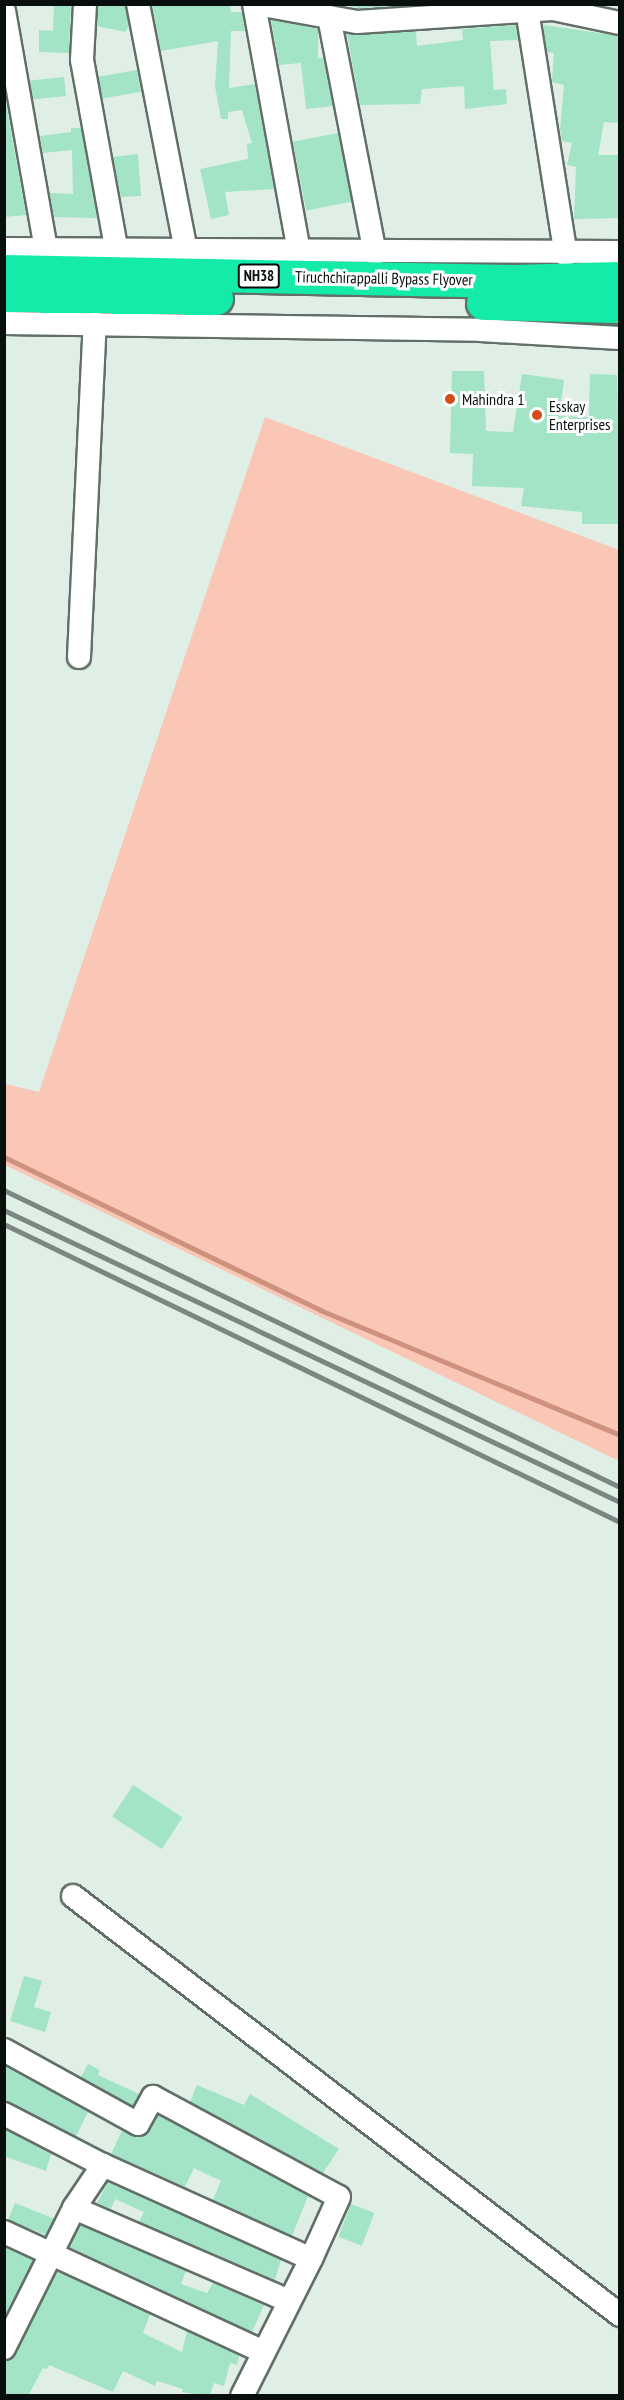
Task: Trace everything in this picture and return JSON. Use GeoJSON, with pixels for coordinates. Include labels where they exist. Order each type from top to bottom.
{"type":"FeatureCollection","features":[{"type":"Feature","properties":{"kind":"highway","name":"Tiruchchirappalli Bypass Flyover"},"geometry":{"type":"LineString","coordinates":[[4,271],[514,281],[620,278]]}},
{"type":"Feature","properties":{"kind":"highway","name":"Tiruchchirappalli Bypass Flyover"},"geometry":{"type":"LineString","coordinates":[[4,295],[620,306]]}},
{"type":"Feature","properties":{"kind":"street"},"geometry":{"type":"LineString","coordinates":[[85,4],[82,60],[117,252]]}},
{"type":"Feature","properties":{"kind":"street"},"geometry":{"type":"LineString","coordinates":[[138,4],[186,250]]}},
{"type":"Feature","properties":{"kind":"street"},"geometry":{"type":"LineString","coordinates":[[299,251],[255,4],[291,8],[357,22],[398,12],[553,9],[612,15]]}},
{"type":"Feature","properties":{"kind":"street"},"geometry":{"type":"LineString","coordinates":[[518,9],[566,255]]}},
{"type":"Feature","properties":{"kind":"street"},"geometry":{"type":"LineString","coordinates":[[4,11],[46,250]]}},
{"type":"Feature","properties":{"kind":"street"},"geometry":{"type":"LineString","coordinates":[[329,17],[375,254]]}},
{"type":"Feature","properties":{"kind":"street"},"geometry":{"type":"LineString","coordinates":[[4,249],[566,255],[620,252]]}},
{"type":"Feature","properties":{"kind":"street"},"geometry":{"type":"LineString","coordinates":[[4,312],[36,324]]}},
{"type":"Feature","properties":{"kind":"street"},"geometry":{"type":"LineString","coordinates":[[4,323],[480,330],[620,338]]}},
{"type":"Feature","properties":{"kind":"street"},"geometry":{"type":"LineString","coordinates":[[78,657],[95,323]]}},
{"type":"Feature","properties":{"kind":"street"},"geometry":{"type":"LineString","coordinates":[[73,1896],[620,2315]]}},
{"type":"Feature","properties":{"kind":"street"},"geometry":{"type":"LineString","coordinates":[[4,2050],[138,2124],[153,2097],[339,2197],[311,2259],[242,2396]]}},
{"type":"Feature","properties":{"kind":"street"},"geometry":{"type":"LineString","coordinates":[[4,2114],[103,2165],[311,2259]]}},
{"type":"Feature","properties":{"kind":"street"},"geometry":{"type":"LineString","coordinates":[[4,2348],[74,2208],[103,2165]]}},
{"type":"Feature","properties":{"kind":"street"},"geometry":{"type":"LineString","coordinates":[[74,2208],[289,2301]]}},
{"type":"Feature","properties":{"kind":"street"},"geometry":{"type":"LineString","coordinates":[[4,2232],[264,2352]]}},
{"type":"Feature","properties":{"kind":"shaded area"},"geometry":{"type":"Polygon","coordinates":[[[265,417],[619,550],[619,1461],[5,1165],[5,1084],[39,1092],[265,417]]]}},
{"type":"Feature","properties":{"kind":"building"},"geometry":{"type":"Polygon","coordinates":[[[54,4],[71,4],[69,53],[39,52],[39,30],[53,31],[54,4]]]}},
{"type":"Feature","properties":{"kind":"building"},"geometry":{"type":"Polygon","coordinates":[[[98,4],[125,4],[129,26],[125,32],[97,26],[98,4]]]}},
{"type":"Feature","properties":{"kind":"building"},"geometry":{"type":"Polygon","coordinates":[[[152,4],[230,4],[231,12],[242,12],[245,31],[231,31],[229,88],[255,84],[274,189],[225,192],[229,215],[211,219],[200,169],[248,159],[247,144],[252,143],[242,110],[228,112],[228,119],[221,119],[215,86],[218,41],[161,51],[152,4]]]}},
{"type":"Feature","properties":{"kind":"building"},"geometry":{"type":"Polygon","coordinates":[[[346,4],[415,4],[415,5],[358,8],[346,4]]]}},
{"type":"Feature","properties":{"kind":"building"},"geometry":{"type":"Polygon","coordinates":[[[271,20],[318,29],[318,58],[323,58],[333,106],[306,109],[301,63],[279,65],[271,20]]]}},
{"type":"Feature","properties":{"kind":"building"},"geometry":{"type":"Polygon","coordinates":[[[516,25],[518,40],[490,41],[494,90],[506,89],[507,104],[465,109],[464,86],[422,89],[420,104],[360,105],[347,34],[416,32],[417,46],[463,40],[462,29],[516,25]]]}},
{"type":"Feature","properties":{"kind":"building"},"geometry":{"type":"Polygon","coordinates":[[[543,25],[620,36],[620,123],[604,122],[598,155],[620,155],[620,218],[574,219],[576,167],[567,165],[572,143],[562,141],[560,129],[564,85],[552,82],[554,53],[547,52],[543,25]]]}},
{"type":"Feature","properties":{"kind":"building"},"geometry":{"type":"Polygon","coordinates":[[[137,70],[141,92],[102,98],[99,77],[137,70]]]}},
{"type":"Feature","properties":{"kind":"building"},"geometry":{"type":"Polygon","coordinates":[[[64,77],[66,96],[32,99],[30,81],[64,77]]]}},
{"type":"Feature","properties":{"kind":"building"},"geometry":{"type":"Polygon","coordinates":[[[4,92],[26,215],[4,217],[4,92]]]}},
{"type":"Feature","properties":{"kind":"building"},"geometry":{"type":"Polygon","coordinates":[[[71,128],[81,128],[97,218],[54,217],[50,193],[73,194],[72,150],[43,153],[40,136],[71,132],[71,128]]]}},
{"type":"Feature","properties":{"kind":"building"},"geometry":{"type":"Polygon","coordinates":[[[338,133],[351,202],[306,210],[293,142],[338,133]]]}},
{"type":"Feature","properties":{"kind":"building"},"geometry":{"type":"Polygon","coordinates":[[[138,154],[141,196],[121,197],[113,157],[138,154]]]}},
{"type":"Feature","properties":{"kind":"building"},"geometry":{"type":"Polygon","coordinates":[[[452,371],[484,371],[486,431],[513,432],[522,374],[564,380],[559,416],[589,417],[590,374],[617,375],[620,524],[582,524],[582,512],[521,506],[524,488],[472,486],[473,454],[450,453],[452,371]]]}},
{"type":"Feature","properties":{"kind":"building"},"geometry":{"type":"Polygon","coordinates":[[[133,1785],[182,1817],[162,1849],[112,1817],[133,1785]]]}},
{"type":"Feature","properties":{"kind":"building"},"geometry":{"type":"Polygon","coordinates":[[[24,1976],[42,1981],[34,2007],[51,2012],[45,2032],[10,2021],[24,1976]]]}},
{"type":"Feature","properties":{"kind":"building"},"geometry":{"type":"Polygon","coordinates":[[[88,2064],[100,2070],[98,2075],[139,2094],[133,2106],[81,2077],[88,2064]]]}},
{"type":"Feature","properties":{"kind":"building"},"geometry":{"type":"Polygon","coordinates":[[[4,2066],[88,2112],[76,2136],[4,2101],[4,2066]]]}},
{"type":"Feature","properties":{"kind":"building"},"geometry":{"type":"Polygon","coordinates":[[[197,2085],[244,2105],[250,2094],[339,2149],[323,2173],[190,2102],[197,2085]]]}},
{"type":"Feature","properties":{"kind":"building"},"geometry":{"type":"Polygon","coordinates":[[[158,2115],[308,2196],[292,2236],[213,2200],[221,2181],[194,2168],[185,2187],[111,2154],[122,2131],[138,2137],[144,2136],[158,2115]]]}},
{"type":"Feature","properties":{"kind":"building"},"geometry":{"type":"Polygon","coordinates":[[[4,2129],[51,2154],[46,2171],[4,2156],[4,2129]]]}},
{"type":"Feature","properties":{"kind":"building"},"geometry":{"type":"Polygon","coordinates":[[[108,2182],[281,2260],[275,2280],[139,2222],[144,2212],[115,2199],[111,2209],[97,2203],[108,2182]]]}},
{"type":"Feature","properties":{"kind":"building"},"geometry":{"type":"Polygon","coordinates":[[[15,2203],[54,2219],[47,2235],[8,2220],[15,2203]]]}},
{"type":"Feature","properties":{"kind":"building"},"geometry":{"type":"Polygon","coordinates":[[[351,2204],[374,2213],[362,2246],[338,2237],[351,2204]]]}},
{"type":"Feature","properties":{"kind":"building"},"geometry":{"type":"Polygon","coordinates":[[[80,2225],[186,2271],[181,2284],[207,2293],[213,2283],[264,2305],[252,2332],[69,2247],[80,2225]]]}},
{"type":"Feature","properties":{"kind":"building"},"geometry":{"type":"Polygon","coordinates":[[[4,2247],[33,2260],[4,2317],[4,2247]]]}},
{"type":"Feature","properties":{"kind":"building"},"geometry":{"type":"Polygon","coordinates":[[[57,2271],[150,2314],[143,2333],[182,2352],[187,2331],[239,2356],[237,2365],[230,2363],[224,2386],[214,2383],[210,2396],[182,2392],[183,2389],[157,2381],[155,2386],[123,2371],[113,2392],[49,2365],[47,2369],[43,2368],[28,2396],[10,2396],[4,2393],[4,2361],[16,2354],[57,2271]]]}},
{"type":"Feature","properties":{"kind":"waterway"},"geometry":{"type":"LineString","coordinates":[[4,1157],[320,1310],[620,1435]]}},
{"type":"Feature","properties":{"kind":"railway"},"geometry":{"type":"LineString","coordinates":[[4,1190],[620,1487]]}},
{"type":"Feature","properties":{"kind":"railway"},"geometry":{"type":"LineString","coordinates":[[4,1210],[620,1502]]}},
{"type":"Feature","properties":{"kind":"railway"},"geometry":{"type":"LineString","coordinates":[[4,1224],[620,1522]]}},
{"type":"Feature","properties":{"kind":"place","name":"Mahindra 1"},"geometry":{"type":"Point","coordinates":[450,399]}},
{"type":"Feature","properties":{"kind":"place","name":"Esskay Enterprises"},"geometry":{"type":"Point","coordinates":[537,415]}}]}
